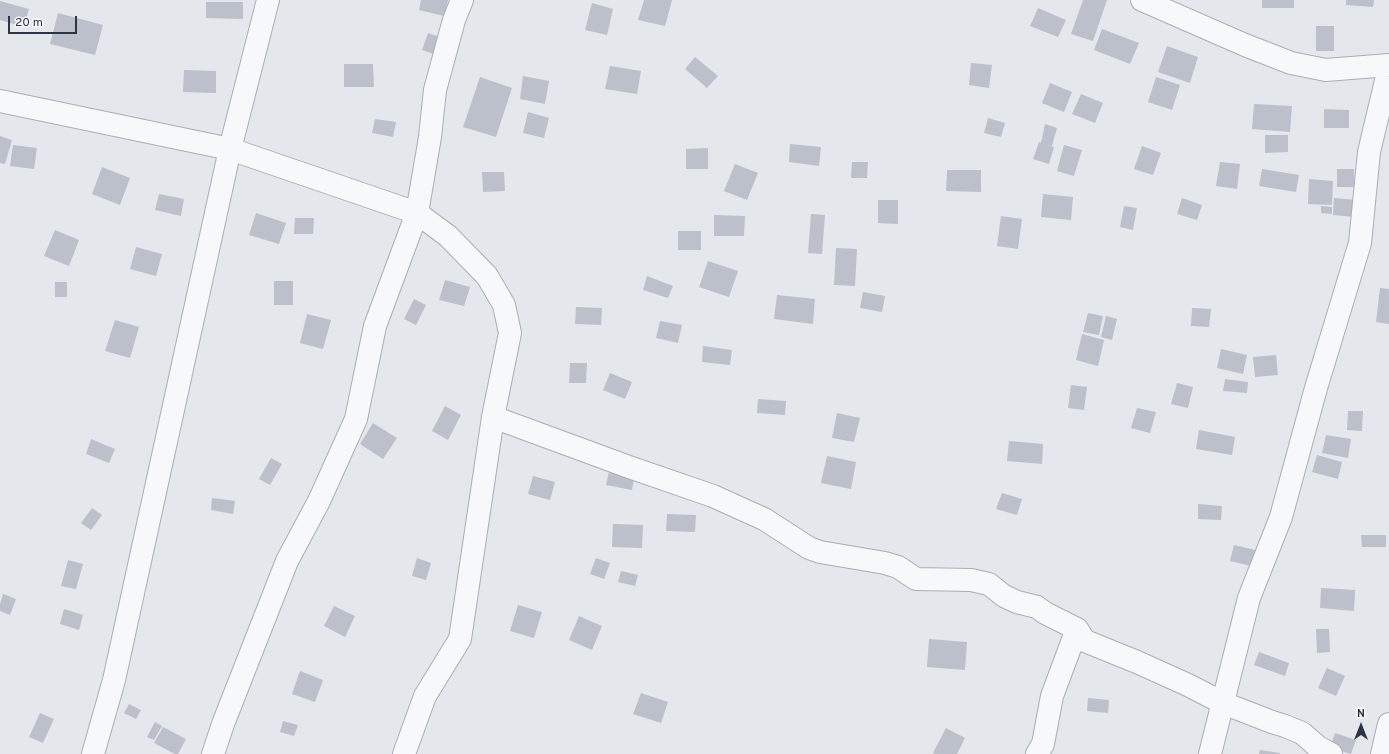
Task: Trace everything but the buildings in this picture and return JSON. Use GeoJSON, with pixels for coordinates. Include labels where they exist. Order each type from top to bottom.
{"type":"FeatureCollection","features":[{"type":"Feature","properties":{"kind":"street"},"geometry":{"type":"LineString","coordinates":[[93,754],[114,680],[230,149],[268,0]]}},
{"type":"Feature","properties":{"kind":"street"},"geometry":{"type":"LineString","coordinates":[[213,754],[223,724],[287,561],[319,501],[356,418],[375,326],[417,213],[430,137],[435,90],[454,20],[462,0]]}},
{"type":"Feature","properties":{"kind":"street"},"geometry":{"type":"LineString","coordinates":[[1142,0],[1245,46],[1291,63],[1326,70],[1389,65]]}},
{"type":"Feature","properties":{"kind":"street"},"geometry":{"type":"LineString","coordinates":[[1210,754],[1249,598],[1282,516],[1316,388],[1360,243],[1369,152],[1389,68]]}},
{"type":"Feature","properties":{"kind":"street"},"geometry":{"type":"LineString","coordinates":[[0,101],[230,149],[417,213],[448,236],[487,276],[504,305],[510,333],[493,417],[460,639],[425,696],[404,754]]}},
{"type":"Feature","properties":{"kind":"street"},"geometry":{"type":"LineString","coordinates":[[493,417],[713,496],[764,519],[809,548],[820,552],[885,563],[898,567],[916,579],[971,580],[989,584],[1004,596],[1017,602],[1037,607],[1045,613],[1077,629],[1085,641],[1188,685],[1223,704],[1302,733],[1318,747],[1331,754]]}},
{"type":"Feature","properties":{"kind":"street"},"geometry":{"type":"LineString","coordinates":[[1037,754],[1043,744],[1052,696],[1077,629]]}},
{"type":"Feature","properties":{"kind":"street"},"geometry":{"type":"LineString","coordinates":[[1382,754],[1389,724]]}}]}
